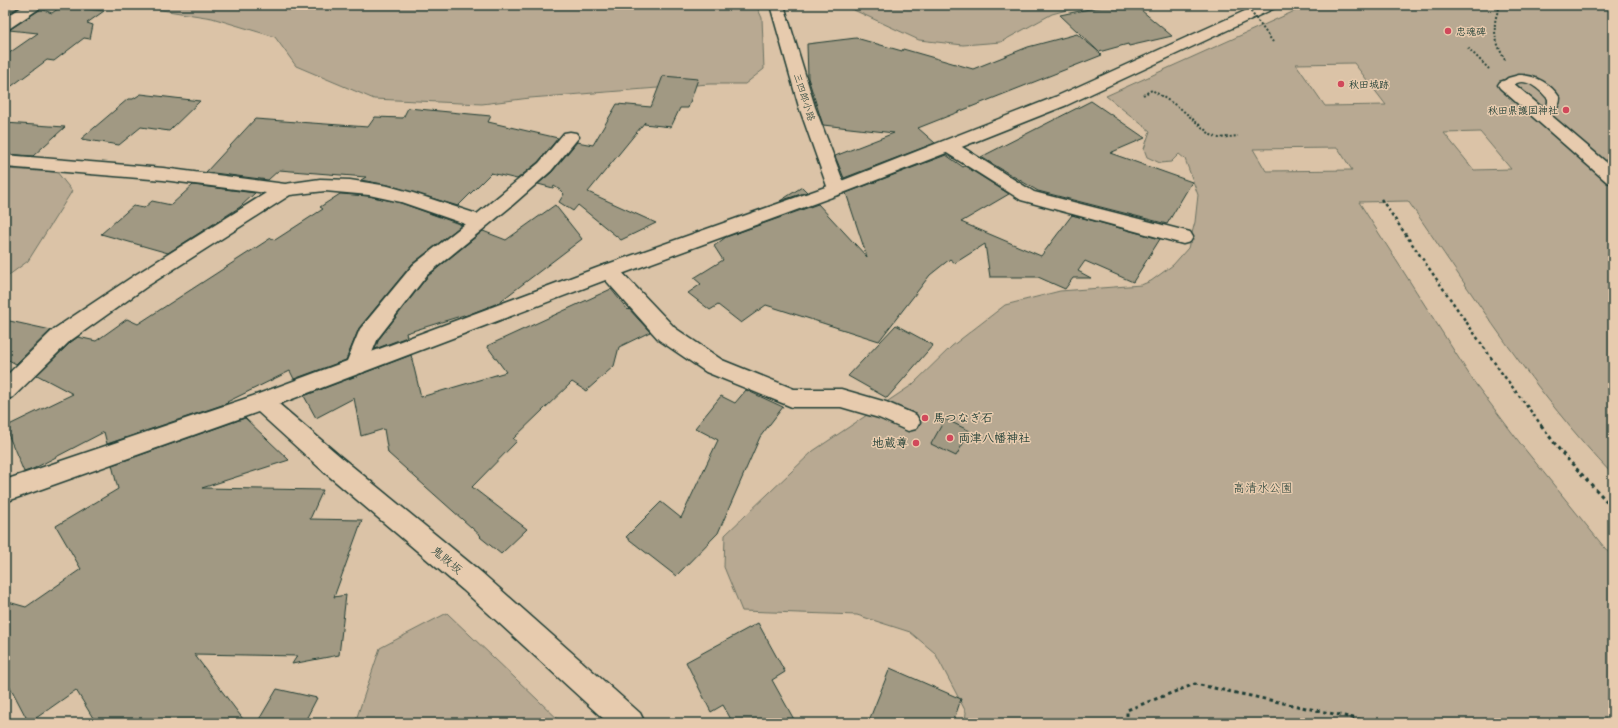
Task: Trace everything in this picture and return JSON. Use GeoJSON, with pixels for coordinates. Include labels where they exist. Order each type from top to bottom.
{"type":"FeatureCollection","features":[{"type":"Feature","properties":{"kind":"street"},"geometry":{"type":"LineString","coordinates":[[5,25],[35,5]]}},
{"type":"Feature","properties":{"kind":"street","name":"三四郎小路"},"geometry":{"type":"LineString","coordinates":[[777,5],[807,107],[837,189]]}},
{"type":"Feature","properties":{"kind":"street"},"geometry":{"type":"LineString","coordinates":[[5,491],[261,402],[609,271],[837,189],[1061,101],[1270,5]]}},
{"type":"Feature","properties":{"kind":"street"},"geometry":{"type":"LineString","coordinates":[[1506,84],[1613,178]]}},
{"type":"Feature","properties":{"kind":"street"},"geometry":{"type":"LineString","coordinates":[[356,366],[368,336],[420,270],[545,167],[570,137]]}},
{"type":"Feature","properties":{"kind":"street"},"geometry":{"type":"LineString","coordinates":[[948,146],[1028,196],[1183,237]]}},
{"type":"Feature","properties":{"kind":"street"},"geometry":{"type":"LineString","coordinates":[[5,161],[163,174],[285,190],[330,185],[367,188],[418,200],[479,222]]}},
{"type":"Feature","properties":{"kind":"street"},"geometry":{"type":"LineString","coordinates":[[5,391],[62,335],[142,280],[285,190]]}},
{"type":"Feature","properties":{"kind":"street"},"geometry":{"type":"LineString","coordinates":[[609,271],[667,334],[714,366],[792,398],[841,398],[886,411],[908,422]]}},
{"type":"Feature","properties":{"kind":"street","name":"鬼敗坂"},"geometry":{"type":"LineString","coordinates":[[261,402],[332,464],[472,581],[630,723]]}},
{"type":"Feature","properties":{"kind":"lane"},"geometry":{"type":"LineString","coordinates":[[1506,84],[1511,79],[1520,78],[1534,81],[1546,88],[1554,98],[1554,104],[1549,108],[1535,111]]}},
{"type":"Feature","properties":{"kind":"path"},"geometry":{"type":"LineString","coordinates":[[1246,5],[1273,42]]}},
{"type":"Feature","properties":{"kind":"path"},"geometry":{"type":"LineString","coordinates":[[1501,5],[1494,19],[1494,34],[1499,51],[1507,64]]}},
{"type":"Feature","properties":{"kind":"path"},"geometry":{"type":"LineString","coordinates":[[1468,48],[1506,84]]}},
{"type":"Feature","properties":{"kind":"path"},"geometry":{"type":"LineString","coordinates":[[1143,95],[1152,90],[1180,108],[1211,135],[1219,138],[1238,136]]}},
{"type":"Feature","properties":{"kind":"path"},"geometry":{"type":"LineString","coordinates":[[1381,199],[1506,378],[1561,452],[1613,508]]}},
{"type":"Feature","properties":{"kind":"path"},"geometry":{"type":"LineString","coordinates":[[1126,723],[1127,710],[1195,684],[1376,723]]}},
{"type":"Feature","properties":{"kind":"green space"},"geometry":{"type":"Polygon","coordinates":[[[130,5],[756,5],[762,18],[764,69],[745,84],[709,84],[530,98],[482,104],[374,99],[296,66],[275,37],[212,18],[130,5]]]}},
{"type":"Feature","properties":{"kind":"green space"},"geometry":{"type":"Polygon","coordinates":[[[843,5],[1085,5],[1052,14],[1001,42],[963,45],[919,40],[843,5]]]}},
{"type":"Feature","properties":{"kind":"green space","name":"高清水公園"},"geometry":{"type":"Polygon","coordinates":[[[1308,5],[1613,5],[1613,475],[1557,411],[1531,377],[1408,201],[1359,202],[1474,382],[1523,447],[1613,558],[1613,723],[965,723],[966,712],[935,653],[910,632],[857,615],[742,611],[724,567],[725,535],[813,451],[912,385],[952,346],[1005,305],[1060,291],[1141,285],[1151,281],[1173,265],[1188,248],[1195,222],[1198,195],[1185,159],[1179,154],[1171,162],[1160,163],[1147,157],[1144,149],[1150,131],[1106,96],[1308,5]],[[1354,63],[1296,64],[1325,106],[1386,105],[1354,63]],[[1480,132],[1444,133],[1474,170],[1511,169],[1480,132]],[[1338,148],[1253,149],[1266,171],[1352,170],[1338,148]]]}},
{"type":"Feature","properties":{"kind":"green space"},"geometry":{"type":"Polygon","coordinates":[[[5,169],[57,172],[72,191],[28,261],[5,278],[5,169]]]}},
{"type":"Feature","properties":{"kind":"green space"},"geometry":{"type":"Polygon","coordinates":[[[447,613],[562,723],[355,723],[380,648],[447,613]]]}},
{"type":"Feature","properties":{"kind":"building"},"geometry":{"type":"Polygon","coordinates":[[[5,5],[22,5],[5,16],[5,5]]]}},
{"type":"Feature","properties":{"kind":"building"},"geometry":{"type":"Polygon","coordinates":[[[1109,5],[1135,5],[1172,36],[1129,46],[1128,44],[1099,52],[1060,15],[1109,5]]]}},
{"type":"Feature","properties":{"kind":"building"},"geometry":{"type":"Polygon","coordinates":[[[62,6],[104,11],[87,23],[93,25],[90,39],[84,38],[54,61],[47,60],[5,91],[5,56],[38,33],[9,30],[41,9],[52,13],[62,6]]]}},
{"type":"Feature","properties":{"kind":"building"},"geometry":{"type":"Polygon","coordinates":[[[1077,34],[1102,55],[918,128],[935,143],[844,178],[835,156],[894,133],[823,125],[808,78],[807,44],[856,38],[902,51],[903,49],[973,69],[1028,47],[1077,34]]]}},
{"type":"Feature","properties":{"kind":"building"},"geometry":{"type":"Polygon","coordinates":[[[663,76],[698,79],[688,108],[680,108],[671,127],[644,124],[645,122],[588,192],[656,223],[621,240],[578,205],[573,211],[559,202],[564,194],[560,190],[554,186],[553,188],[538,184],[552,172],[577,142],[593,145],[617,104],[651,107],[663,76]]]}},
{"type":"Feature","properties":{"kind":"building"},"geometry":{"type":"Polygon","coordinates":[[[141,94],[200,101],[169,131],[141,127],[119,145],[81,139],[128,99],[133,99],[141,94]]]}},
{"type":"Feature","properties":{"kind":"building"},"geometry":{"type":"Polygon","coordinates":[[[1091,101],[1145,138],[1110,153],[1192,182],[1167,224],[1038,191],[981,157],[1091,101]]]}},
{"type":"Feature","properties":{"kind":"building"},"geometry":{"type":"Polygon","coordinates":[[[408,108],[491,116],[488,122],[558,138],[538,162],[517,179],[491,173],[458,206],[388,185],[361,180],[366,177],[279,170],[268,180],[206,172],[255,119],[368,127],[375,117],[403,118],[408,108]]]}},
{"type":"Feature","properties":{"kind":"building"},"geometry":{"type":"Polygon","coordinates":[[[5,123],[65,127],[33,156],[5,154],[5,123]]]}},
{"type":"Feature","properties":{"kind":"building"},"geometry":{"type":"Polygon","coordinates":[[[946,155],[963,167],[965,166],[1009,194],[961,222],[1041,256],[1072,215],[1160,239],[1133,282],[1085,261],[1078,271],[1091,278],[1073,278],[1065,289],[1038,277],[990,277],[985,244],[955,263],[950,259],[930,275],[879,341],[766,305],[741,323],[718,305],[710,310],[688,293],[701,284],[694,278],[723,260],[714,246],[726,237],[818,204],[867,257],[846,193],[946,155]]]}},
{"type":"Feature","properties":{"kind":"building"},"geometry":{"type":"Polygon","coordinates":[[[193,185],[255,193],[240,207],[168,253],[101,234],[133,206],[144,208],[152,201],[171,205],[193,185]]]}},
{"type":"Feature","properties":{"kind":"building"},"geometry":{"type":"Polygon","coordinates":[[[802,187],[807,192],[780,201],[802,187]]]}},
{"type":"Feature","properties":{"kind":"building"},"geometry":{"type":"Polygon","coordinates":[[[340,194],[369,196],[401,203],[462,225],[412,264],[359,328],[346,360],[294,379],[290,371],[227,402],[228,403],[107,444],[104,432],[33,469],[24,472],[5,427],[73,394],[37,375],[71,342],[78,337],[96,341],[127,319],[138,324],[271,238],[275,240],[323,209],[320,207],[340,194]]]}},
{"type":"Feature","properties":{"kind":"building"},"geometry":{"type":"Polygon","coordinates":[[[555,205],[582,239],[498,303],[465,316],[464,315],[406,333],[407,337],[375,349],[379,339],[428,276],[483,231],[506,240],[555,205]]]}},
{"type":"Feature","properties":{"kind":"building"},"geometry":{"type":"Polygon","coordinates":[[[611,289],[628,310],[629,309],[650,332],[619,347],[614,366],[586,391],[572,382],[513,439],[517,441],[472,487],[527,529],[501,554],[480,537],[481,536],[388,453],[384,429],[361,436],[354,398],[316,418],[304,396],[411,355],[421,397],[506,372],[487,346],[611,289]]]}},
{"type":"Feature","properties":{"kind":"building"},"geometry":{"type":"Polygon","coordinates":[[[5,320],[51,330],[16,364],[5,358],[5,320]]]}},
{"type":"Feature","properties":{"kind":"building"},"geometry":{"type":"Polygon","coordinates":[[[896,325],[933,345],[887,398],[848,376],[896,325]]]}},
{"type":"Feature","properties":{"kind":"building"},"geometry":{"type":"Polygon","coordinates":[[[746,390],[783,407],[760,437],[718,533],[676,576],[626,537],[661,502],[681,518],[718,440],[695,428],[721,396],[735,403],[746,390]]]}},
{"type":"Feature","properties":{"kind":"building"},"geometry":{"type":"Polygon","coordinates":[[[245,418],[289,460],[202,488],[323,490],[310,519],[362,520],[334,597],[346,595],[339,655],[292,664],[297,656],[194,654],[246,723],[96,723],[76,690],[29,723],[5,677],[5,601],[26,607],[81,569],[56,526],[118,489],[112,465],[245,418]]]}},
{"type":"Feature","properties":{"kind":"building","name":"両津八幡神社"},"geometry":{"type":"Polygon","coordinates":[[[945,419],[970,431],[956,456],[931,444],[945,419]]]}},
{"type":"Feature","properties":{"kind":"building"},"geometry":{"type":"Polygon","coordinates":[[[758,623],[785,672],[772,680],[796,723],[733,723],[723,705],[711,712],[686,662],[758,623]]]}},
{"type":"Feature","properties":{"kind":"building"},"geometry":{"type":"Polygon","coordinates":[[[890,668],[961,699],[953,723],[868,723],[890,668]]]}},
{"type":"Feature","properties":{"kind":"building"},"geometry":{"type":"Polygon","coordinates":[[[277,689],[317,698],[304,723],[257,723],[277,689]]]}},
{"type":"Feature","properties":{"kind":"place","name":"忠魂碑"},"geometry":{"type":"Point","coordinates":[1448,31]}},
{"type":"Feature","properties":{"kind":"place","name":"秋田城跡"},"geometry":{"type":"Point","coordinates":[1341,84]}},
{"type":"Feature","properties":{"kind":"place","name":"秋田県護国神社"},"geometry":{"type":"Point","coordinates":[1566,110]}},
{"type":"Feature","properties":{"kind":"place","name":"馬つなぎ石"},"geometry":{"type":"Point","coordinates":[925,418]}},
{"type":"Feature","properties":{"kind":"place","name":"両津八幡神社"},"geometry":{"type":"Point","coordinates":[950,438]}},
{"type":"Feature","properties":{"kind":"place","name":"地蔵尊"},"geometry":{"type":"Point","coordinates":[916,443]}}]}
